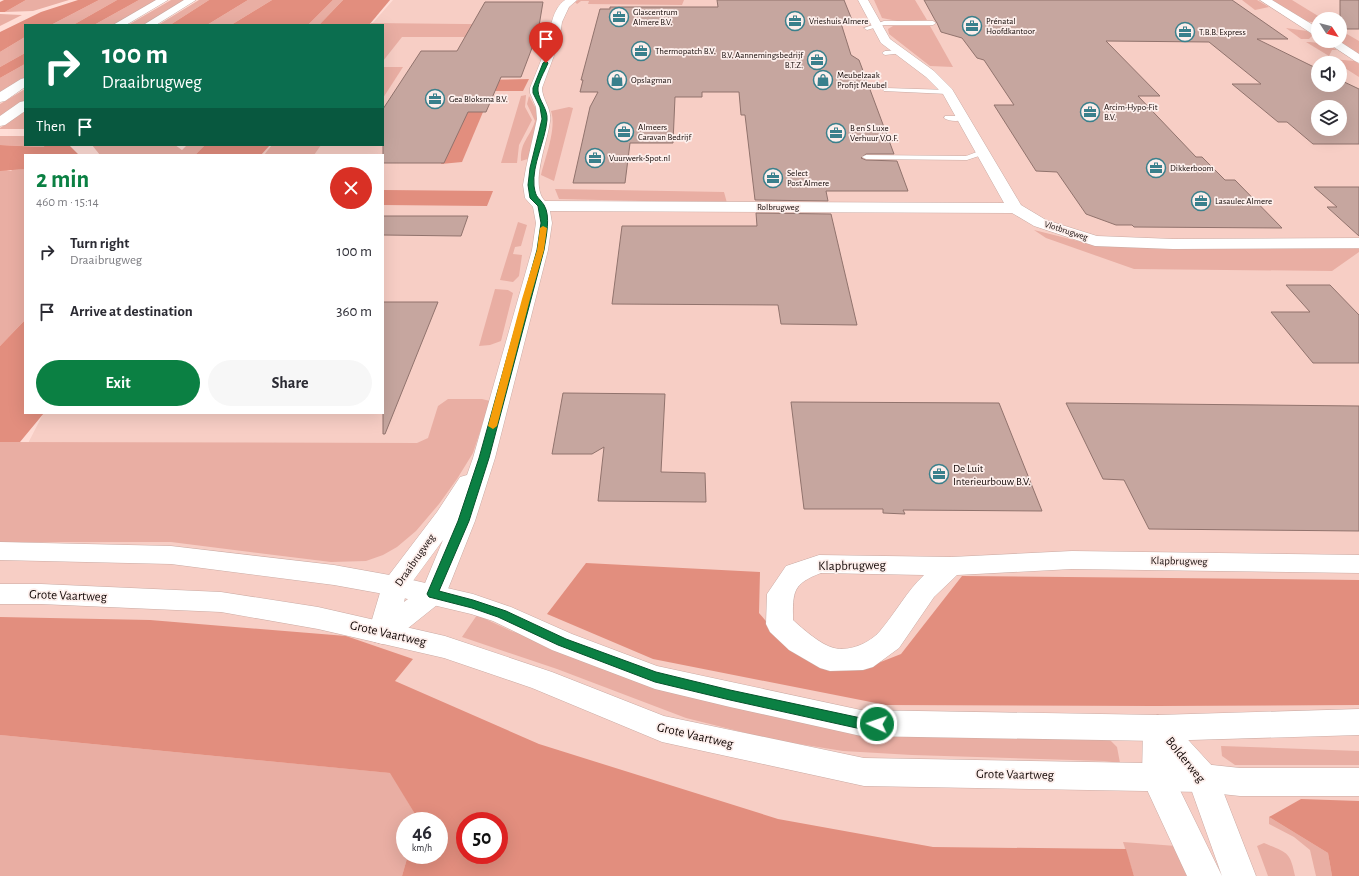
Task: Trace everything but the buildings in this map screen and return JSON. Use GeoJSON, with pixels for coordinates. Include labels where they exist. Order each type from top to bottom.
{"type":"FeatureCollection","features":[{"type":"Feature","properties":{"kind":"main road"},"geometry":{"type":"LineString","coordinates":[[120,24],[163,0]]}},
{"type":"Feature","properties":{"kind":"main road"},"geometry":{"type":"LineString","coordinates":[[151,24],[191,0]]}},
{"type":"Feature","properties":{"kind":"main road","name":"Draaibrugweg"},"geometry":{"type":"LineString","coordinates":[[382,633],[433,594],[464,521],[484,458],[540,250],[544,223],[541,206],[533,198],[531,185],[533,168],[544,119],[542,107],[536,93],[536,88],[553,42],[557,22],[565,6],[572,0]]}},
{"type":"Feature","properties":{"kind":"main road","name":"Vlotbrugweg"},"geometry":{"type":"LineString","coordinates":[[863,0],[872,26],[886,41],[930,74],[948,92],[1015,208],[1040,223],[1095,241],[1173,244],[1359,243]]}},
{"type":"Feature","properties":{"kind":"main road"},"geometry":{"type":"LineString","coordinates":[[1265,0],[1311,29]]}},
{"type":"Feature","properties":{"kind":"main road"},"geometry":{"type":"LineString","coordinates":[[1342,48],[1359,59]]}},
{"type":"Feature","properties":{"kind":"main road"},"geometry":{"type":"LineString","coordinates":[[0,98],[24,83]]}},
{"type":"Feature","properties":{"kind":"main road"},"geometry":{"type":"LineString","coordinates":[[0,122],[24,106]]}},
{"type":"Feature","properties":{"kind":"main road","name":"Rolbrugweg"},"geometry":{"type":"LineString","coordinates":[[541,206],[1015,208]]}},
{"type":"Feature","properties":{"kind":"main road","name":"Draaibrugweg"},"geometry":{"type":"LineString","coordinates":[[382,633],[396,586],[446,518],[484,458]]}},
{"type":"Feature","properties":{"kind":"main road"},"geometry":{"type":"LineString","coordinates":[[0,551],[170,555],[334,575],[396,586],[473,604],[502,614],[562,642],[655,677],[861,724],[1158,728],[1359,722]]}},
{"type":"Feature","properties":{"kind":"main road","name":"Klapbrugweg"},"geometry":{"type":"LineString","coordinates":[[951,566],[925,590],[889,640],[863,659],[830,660],[799,642],[780,624],[780,594],[794,572],[819,564],[951,566],[1072,560],[1359,564]]}},
{"type":"Feature","properties":{"kind":"main road","name":"Grote Vaartweg"},"geometry":{"type":"LineString","coordinates":[[0,594],[41,594],[221,602],[270,609],[445,647],[542,680],[662,730],[864,772],[1158,779],[1203,778],[1240,782],[1359,782]]}},
{"type":"Feature","properties":{"kind":"main road","name":"Bolderweg"},"geometry":{"type":"LineString","coordinates":[[1158,728],[1203,778],[1239,876]]}},
{"type":"Feature","properties":{"kind":"main road","name":"Bolderweg"},"geometry":{"type":"LineString","coordinates":[[1158,728],[1158,779],[1205,876]]}},
{"type":"Feature","properties":{"kind":"lane"},"geometry":{"type":"LineString","coordinates":[[872,26],[884,23],[933,23]]}},
{"type":"Feature","properties":{"kind":"lane"},"geometry":{"type":"LineString","coordinates":[[885,53],[901,52]]}},
{"type":"Feature","properties":{"kind":"lane"},"geometry":{"type":"LineString","coordinates":[[886,90],[948,92]]}},
{"type":"Feature","properties":{"kind":"lane"},"geometry":{"type":"LineString","coordinates":[[948,118],[963,118]]}},
{"type":"Feature","properties":{"kind":"lane"},"geometry":{"type":"LineString","coordinates":[[866,157],[967,158],[982,152]]}},
{"type":"Feature","properties":{"kind":"shaded area"},"geometry":{"type":"Polygon","coordinates":[[[4,0],[26,0],[5,12],[0,12],[0,2],[4,0]]]}},
{"type":"Feature","properties":{"kind":"shaded area"},"geometry":{"type":"Polygon","coordinates":[[[26,0],[69,0],[33,11],[5,12],[26,0]]]}},
{"type":"Feature","properties":{"kind":"shaded area"},"geometry":{"type":"Polygon","coordinates":[[[78,0],[99,0],[53,24],[24,24],[24,38],[0,52],[0,32],[41,12],[78,0]]]}},
{"type":"Feature","properties":{"kind":"shaded area"},"geometry":{"type":"Polygon","coordinates":[[[99,0],[117,0],[75,24],[53,24],[99,0]]]}},
{"type":"Feature","properties":{"kind":"shaded area"},"geometry":{"type":"Polygon","coordinates":[[[117,0],[139,0],[96,24],[75,24],[117,0]]]}},
{"type":"Feature","properties":{"kind":"shaded area"},"geometry":{"type":"Polygon","coordinates":[[[139,0],[160,0],[117,24],[96,24],[139,0]]]}},
{"type":"Feature","properties":{"kind":"shaded area"},"geometry":{"type":"Polygon","coordinates":[[[171,0],[186,0],[146,24],[130,24],[171,0]]]}},
{"type":"Feature","properties":{"kind":"shaded area"},"geometry":{"type":"Polygon","coordinates":[[[199,0],[209,0],[172,24],[160,24],[199,0]]]}},
{"type":"Feature","properties":{"kind":"shaded area"},"geometry":{"type":"Polygon","coordinates":[[[209,0],[248,0],[209,24],[172,24],[209,0]]]}},
{"type":"Feature","properties":{"kind":"shaded area"},"geometry":{"type":"Polygon","coordinates":[[[248,0],[272,0],[233,24],[209,24],[248,0]]]}},
{"type":"Feature","properties":{"kind":"shaded area"},"geometry":{"type":"Polygon","coordinates":[[[272,0],[333,0],[309,24],[233,24],[272,0]]]}},
{"type":"Feature","properties":{"kind":"shaded area"},"geometry":{"type":"Polygon","coordinates":[[[333,0],[343,0],[320,24],[309,24],[333,0]]]}},
{"type":"Feature","properties":{"kind":"shaded area"},"geometry":{"type":"Polygon","coordinates":[[[343,0],[390,0],[370,24],[320,24],[343,0]]]}},
{"type":"Feature","properties":{"kind":"shaded area"},"geometry":{"type":"Polygon","coordinates":[[[393,0],[1359,0],[1359,876],[0,876],[0,498],[43,414],[384,414],[384,154],[262,154],[268,146],[384,146],[384,24],[372,24],[393,0]]]}},
{"type":"Feature","properties":{"kind":"shaded area"},"geometry":{"type":"Polygon","coordinates":[[[578,0],[684,0],[682,5],[588,4],[589,1],[581,1],[577,4],[575,2],[578,0]]]}},
{"type":"Feature","properties":{"kind":"shaded area"},"geometry":{"type":"Polygon","coordinates":[[[874,0],[915,0],[927,20],[897,21],[882,18],[874,0]]]}},
{"type":"Feature","properties":{"kind":"shaded area"},"geometry":{"type":"Polygon","coordinates":[[[1242,0],[1257,0],[1269,7],[1255,10],[1242,0]]]}},
{"type":"Feature","properties":{"kind":"shaded area"},"geometry":{"type":"Polygon","coordinates":[[[1270,0],[1292,0],[1312,12],[1311,22],[1305,21],[1270,0]]]}},
{"type":"Feature","properties":{"kind":"shaded area"},"geometry":{"type":"Polygon","coordinates":[[[0,14],[22,15],[0,26],[0,14]]]}},
{"type":"Feature","properties":{"kind":"shaded area"},"geometry":{"type":"Polygon","coordinates":[[[371,23],[548,25],[546,36],[537,37],[402,37],[384,60],[384,24],[370,24],[371,23]]]}},
{"type":"Feature","properties":{"kind":"shaded area"},"geometry":{"type":"Polygon","coordinates":[[[893,26],[930,26],[953,67],[930,66],[889,34],[888,29],[893,26]]]}},
{"type":"Feature","properties":{"kind":"shaded area"},"geometry":{"type":"Polygon","coordinates":[[[1286,28],[1307,31],[1311,34],[1309,39],[1301,39],[1286,28]]]}},
{"type":"Feature","properties":{"kind":"shaded area"},"geometry":{"type":"Polygon","coordinates":[[[1347,34],[1359,41],[1359,55],[1347,47],[1347,34]]]}},
{"type":"Feature","properties":{"kind":"shaded area"},"geometry":{"type":"Polygon","coordinates":[[[24,38],[24,54],[0,67],[0,52],[24,38]]]}},
{"type":"Feature","properties":{"kind":"shaded area"},"geometry":{"type":"Polygon","coordinates":[[[1316,48],[1334,48],[1337,50],[1332,50],[1329,56],[1316,48]]]}},
{"type":"Feature","properties":{"kind":"shaded area"},"geometry":{"type":"Polygon","coordinates":[[[24,54],[24,65],[0,78],[0,67],[24,54]]]}},
{"type":"Feature","properties":{"kind":"shaded area"},"geometry":{"type":"Polygon","coordinates":[[[1347,60],[1355,61],[1359,64],[1359,77],[1347,69],[1347,60]]]}},
{"type":"Feature","properties":{"kind":"shaded area"},"geometry":{"type":"Polygon","coordinates":[[[24,65],[24,80],[0,95],[0,78],[24,65]]]}},
{"type":"Feature","properties":{"kind":"shaded area"},"geometry":{"type":"Polygon","coordinates":[[[384,67],[403,67],[384,96],[384,67]]]}},
{"type":"Feature","properties":{"kind":"shaded area"},"geometry":{"type":"Polygon","coordinates":[[[529,79],[523,91],[494,91],[481,80],[529,79]]]}},
{"type":"Feature","properties":{"kind":"shaded area"},"geometry":{"type":"Polygon","coordinates":[[[24,90],[24,102],[0,117],[0,104],[24,90]]]}},
{"type":"Feature","properties":{"kind":"shaded area"},"geometry":{"type":"Polygon","coordinates":[[[526,95],[525,107],[532,120],[519,145],[517,163],[501,163],[521,96],[526,95]]]}},
{"type":"Feature","properties":{"kind":"shaded area"},"geometry":{"type":"Polygon","coordinates":[[[529,96],[540,116],[531,158],[521,161],[522,149],[535,121],[527,104],[529,96]]]}},
{"type":"Feature","properties":{"kind":"shaded area"},"geometry":{"type":"Polygon","coordinates":[[[569,107],[573,108],[554,181],[541,175],[552,134],[553,126],[551,111],[569,107]]]}},
{"type":"Feature","properties":{"kind":"shaded area"},"geometry":{"type":"Polygon","coordinates":[[[24,112],[24,129],[0,128],[24,112]]]}},
{"type":"Feature","properties":{"kind":"shaded area"},"geometry":{"type":"Polygon","coordinates":[[[465,112],[483,112],[462,162],[441,164],[465,112]]]}},
{"type":"Feature","properties":{"kind":"shaded area"},"geometry":{"type":"Polygon","coordinates":[[[0,136],[24,136],[24,146],[44,146],[43,147],[0,145],[0,136]]]}},
{"type":"Feature","properties":{"kind":"shaded area"},"geometry":{"type":"Polygon","coordinates":[[[0,145],[43,147],[70,146],[78,154],[24,154],[24,169],[0,171],[0,145]]]}},
{"type":"Feature","properties":{"kind":"shaded area"},"geometry":{"type":"Polygon","coordinates":[[[93,146],[176,146],[182,150],[186,146],[204,146],[196,154],[99,154],[93,146]]]}},
{"type":"Feature","properties":{"kind":"shaded area"},"geometry":{"type":"Polygon","coordinates":[[[204,146],[269,146],[262,154],[196,154],[204,146]]]}},
{"type":"Feature","properties":{"kind":"shaded area"},"geometry":{"type":"Polygon","coordinates":[[[271,146],[320,146],[315,154],[265,154],[271,146]]]}},
{"type":"Feature","properties":{"kind":"shaded area"},"geometry":{"type":"Polygon","coordinates":[[[14,168],[24,169],[24,321],[0,346],[0,171],[11,171],[14,168]]]}},
{"type":"Feature","properties":{"kind":"shaded area"},"geometry":{"type":"Polygon","coordinates":[[[555,189],[724,192],[727,203],[559,199],[555,189]]]}},
{"type":"Feature","properties":{"kind":"shaded area"},"geometry":{"type":"Polygon","coordinates":[[[384,190],[493,191],[487,206],[384,205],[384,190]]]}},
{"type":"Feature","properties":{"kind":"shaded area"},"geometry":{"type":"Polygon","coordinates":[[[518,222],[527,225],[521,246],[515,247],[513,254],[522,255],[519,276],[513,282],[500,280],[518,222]]]}},
{"type":"Feature","properties":{"kind":"shaded area"},"geometry":{"type":"Polygon","coordinates":[[[1034,230],[1086,243],[1115,247],[1359,249],[1359,252],[1332,271],[1134,269],[1046,238],[1034,230]]]}},
{"type":"Feature","properties":{"kind":"shaded area"},"geometry":{"type":"Polygon","coordinates":[[[495,289],[508,290],[513,293],[501,341],[490,345],[479,346],[495,289]]]}},
{"type":"Feature","properties":{"kind":"shaded area"},"geometry":{"type":"Polygon","coordinates":[[[24,321],[24,414],[43,414],[20,442],[0,442],[0,346],[24,321]]]}},
{"type":"Feature","properties":{"kind":"shaded area"},"geometry":{"type":"Polygon","coordinates":[[[448,399],[482,399],[490,401],[473,453],[439,504],[416,531],[397,547],[383,555],[366,561],[331,562],[171,542],[0,542],[0,442],[417,443],[428,438],[438,406],[448,399]]]}},
{"type":"Feature","properties":{"kind":"shaded area"},"geometry":{"type":"Polygon","coordinates":[[[586,563],[760,572],[759,613],[783,641],[868,667],[901,654],[962,576],[1359,580],[1359,705],[886,705],[653,659],[547,614],[586,563]]]}},
{"type":"Feature","properties":{"kind":"shaded area"},"geometry":{"type":"Polygon","coordinates":[[[477,615],[511,631],[697,693],[1108,738],[1117,747],[1120,763],[1104,761],[912,755],[843,751],[774,740],[686,718],[557,669],[462,637],[477,615]]]}},
{"type":"Feature","properties":{"kind":"shaded area"},"geometry":{"type":"Polygon","coordinates":[[[0,617],[150,620],[346,636],[413,659],[395,681],[539,744],[778,819],[933,847],[1126,849],[1134,876],[402,876],[405,864],[448,864],[448,812],[414,812],[390,773],[0,735],[0,617]]]}},
{"type":"Feature","properties":{"kind":"shaded area"},"geometry":{"type":"Polygon","coordinates":[[[0,735],[391,773],[414,812],[396,812],[396,864],[405,864],[402,876],[0,876],[0,735]]]}},
{"type":"Feature","properties":{"kind":"shaded area"},"geometry":{"type":"Polygon","coordinates":[[[1221,746],[1359,751],[1359,765],[1235,765],[1222,756],[1221,746]]]}},
{"type":"Feature","properties":{"kind":"shaded area"},"geometry":{"type":"Polygon","coordinates":[[[1301,799],[1359,801],[1359,876],[1332,876],[1328,853],[1269,817],[1301,799]]]}},
{"type":"Feature","properties":{"kind":"shaded area"},"geometry":{"type":"Polygon","coordinates":[[[1269,817],[1328,853],[1332,876],[1316,876],[1310,850],[1294,837],[1269,824],[1269,817]]]}},
{"type":"Feature","properties":{"kind":"shaded area"},"geometry":{"type":"Polygon","coordinates":[[[1123,842],[1176,846],[1189,876],[1134,876],[1123,842]]]}},
{"type":"Feature","properties":{"kind":"shaded area"},"geometry":{"type":"Polygon","coordinates":[[[1264,843],[1283,851],[1289,857],[1295,876],[1268,876],[1257,846],[1264,843]]]}},
{"type":"Feature","properties":{"kind":"slow traffic"},"geometry":{"type":"LineString","coordinates":[[493,426],[540,250],[543,228]]}},
{"type":"Feature","properties":{"kind":"place","name":"Glascentrum Almere B.V."},"geometry":{"type":"Point","coordinates":[619,17]}},
{"type":"Feature","properties":{"kind":"place","name":"Vrieshuis Almere"},"geometry":{"type":"Point","coordinates":[795,21]}},
{"type":"Feature","properties":{"kind":"place","name":"Prénatal Hoofdkantoor"},"geometry":{"type":"Point","coordinates":[972,26]}},
{"type":"Feature","properties":{"kind":"place","name":"T.B.B. Express"},"geometry":{"type":"Point","coordinates":[1185,32]}},
{"type":"Feature","properties":{"kind":"place","name":"Thermopatch B.V."},"geometry":{"type":"Point","coordinates":[641,51]}},
{"type":"Feature","properties":{"kind":"place","name":"B.V. Aannemingsbedrijf B.T.Z."},"geometry":{"type":"Point","coordinates":[817,60]}},
{"type":"Feature","properties":{"kind":"place","name":"Opslagman"},"geometry":{"type":"Point","coordinates":[617,80]}},
{"type":"Feature","properties":{"kind":"place","name":"Meubelzaak Profijt Meubel"},"geometry":{"type":"Point","coordinates":[823,80]}},
{"type":"Feature","properties":{"kind":"place","name":"Gea Bloksma B.V."},"geometry":{"type":"Point","coordinates":[435,99]}},
{"type":"Feature","properties":{"kind":"place","name":"Arcim-Hypo-Fit B.V."},"geometry":{"type":"Point","coordinates":[1090,112]}},
{"type":"Feature","properties":{"kind":"place","name":"Almeers Caravan Bedrijf"},"geometry":{"type":"Point","coordinates":[624,132]}},
{"type":"Feature","properties":{"kind":"place","name":"B en S Luxe Verhuur V.O.F."},"geometry":{"type":"Point","coordinates":[836,133]}},
{"type":"Feature","properties":{"kind":"place","name":"Vuurwerk-Spot.nl"},"geometry":{"type":"Point","coordinates":[595,158]}},
{"type":"Feature","properties":{"kind":"place","name":"Dikkerboom"},"geometry":{"type":"Point","coordinates":[1156,168]}},
{"type":"Feature","properties":{"kind":"place","name":"Select Post Almere"},"geometry":{"type":"Point","coordinates":[773,178]}},
{"type":"Feature","properties":{"kind":"place","name":"Lasaulec Almere"},"geometry":{"type":"Point","coordinates":[1201,201]}},
{"type":"Feature","properties":{"kind":"place","name":"De Luit Interieurbouw B.V."},"geometry":{"type":"Point","coordinates":[939,474]}},
{"type":"Feature","properties":{"kind":"route"},"geometry":{"type":"LineString","coordinates":[[546,63],[536,88],[536,93],[542,107],[544,119],[533,168],[531,185],[533,198],[541,206],[544,223],[540,250],[484,458],[464,521],[433,594],[473,604],[502,614],[562,642],[655,677],[861,724],[877,724]]}}]}
